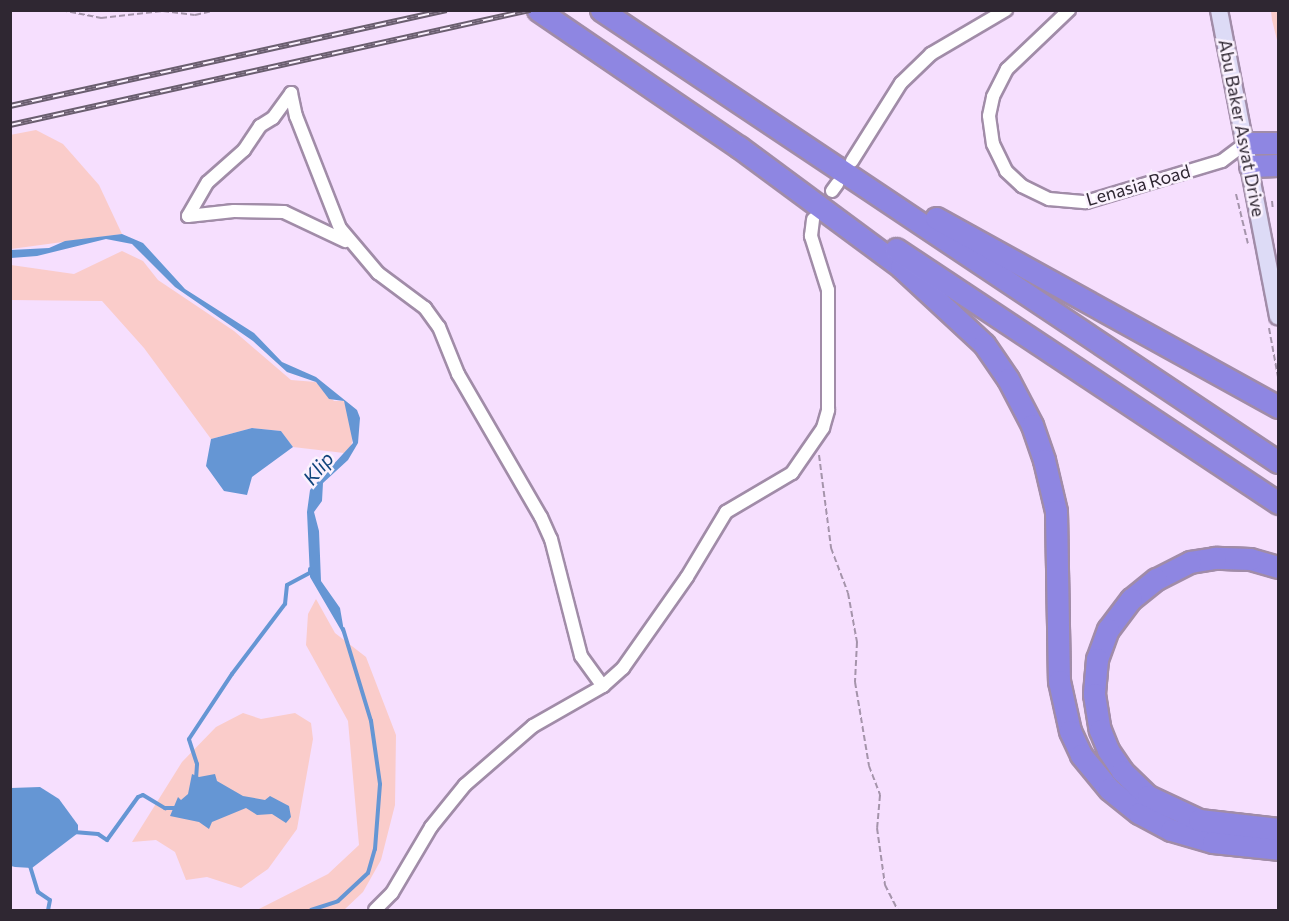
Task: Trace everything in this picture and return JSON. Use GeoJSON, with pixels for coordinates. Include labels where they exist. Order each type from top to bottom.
{"type":"FeatureCollection","features":[{"type":"Feature","properties":{"kind":"highway"},"geometry":{"type":"LineString","coordinates":[[538,10],[740,147],[1278,503]]}},
{"type":"Feature","properties":{"kind":"highway"},"geometry":{"type":"LineString","coordinates":[[602,10],[1278,462]]}},
{"type":"Feature","properties":{"kind":"highway"},"geometry":{"type":"LineString","coordinates":[[772,124],[1278,407]]}},
{"type":"Feature","properties":{"kind":"highway"},"geometry":{"type":"LineString","coordinates":[[1246,143],[1278,143]]}},
{"type":"Feature","properties":{"kind":"highway"},"geometry":{"type":"LineString","coordinates":[[740,147],[901,267],[984,344],[1008,379],[1032,425],[1056,511],[1057,652],[1061,698],[1070,731],[1093,771],[1139,813],[1172,830],[1213,842],[1278,849]]}},
{"type":"Feature","properties":{"kind":"highway"},"geometry":{"type":"LineString","coordinates":[[1250,166],[1278,165]]}},
{"type":"Feature","properties":{"kind":"highway"},"geometry":{"type":"LineString","coordinates":[[1278,567],[1250,560],[1215,558],[1190,562],[1156,579],[1131,599],[1113,621],[1099,653],[1094,682],[1095,706],[1104,741],[1122,771],[1143,792],[1187,816],[1225,825],[1278,829]]}},
{"type":"Feature","properties":{"kind":"main road","name":"Abu Baker Asvat Drive"},"geometry":{"type":"LineString","coordinates":[[1219,10],[1278,316]]}},
{"type":"Feature","properties":{"kind":"street"},"geometry":{"type":"LineString","coordinates":[[852,161],[901,83],[931,54],[1006,10]]}},
{"type":"Feature","properties":{"kind":"street","name":"Lenasia Road"},"geometry":{"type":"LineString","coordinates":[[1069,10],[1007,69],[993,98],[989,116],[993,144],[1014,180],[1049,199],[1086,202],[1222,161],[1246,143]]}},
{"type":"Feature","properties":{"kind":"street"},"geometry":{"type":"LineString","coordinates":[[351,245],[329,203],[291,93],[244,150],[208,182],[188,216],[234,211],[284,212],[328,230],[351,245],[378,273],[425,308],[439,327],[462,381],[544,524],[581,656],[603,686]]}},
{"type":"Feature","properties":{"kind":"street","name":"Lenasia Road"},"geometry":{"type":"LineString","coordinates":[[1222,161],[1250,166]]}},
{"type":"Feature","properties":{"kind":"street"},"geometry":{"type":"LineString","coordinates":[[375,910],[392,893],[431,827],[465,785],[533,726],[603,686],[646,638],[726,512],[792,473],[819,434],[828,410],[828,290],[811,236],[813,219]]}},
{"type":"Feature","properties":{"kind":"path"},"geometry":{"type":"LineString","coordinates":[[61,10],[101,18],[216,10]]}},
{"type":"Feature","properties":{"kind":"path"},"geometry":{"type":"LineString","coordinates":[[819,434],[831,548],[848,593],[857,642],[855,682],[869,766],[880,795],[877,828],[885,885],[898,910]]}},
{"type":"Feature","properties":{"kind":"shaded area"},"geometry":{"type":"Polygon","coordinates":[[[1271,11],[1278,11],[1278,44],[1272,20],[1271,11]]]}},
{"type":"Feature","properties":{"kind":"shaded area"},"geometry":{"type":"Polygon","coordinates":[[[36,130],[63,144],[99,185],[122,234],[11,249],[10,135],[36,130]]]}},
{"type":"Feature","properties":{"kind":"shaded area"},"geometry":{"type":"Polygon","coordinates":[[[122,251],[143,261],[158,280],[234,331],[291,380],[316,382],[334,401],[344,401],[354,434],[351,446],[344,453],[293,447],[281,431],[252,428],[211,439],[144,348],[102,301],[11,300],[11,265],[74,274],[122,251]]]}},
{"type":"Feature","properties":{"kind":"shaded area"},"geometry":{"type":"Polygon","coordinates":[[[316,599],[335,633],[366,657],[396,735],[395,805],[381,860],[363,892],[344,910],[257,910],[328,874],[359,845],[348,721],[306,645],[308,614],[316,599]]]}},
{"type":"Feature","properties":{"kind":"shaded area"},"geometry":{"type":"Polygon","coordinates":[[[243,713],[261,719],[295,713],[311,723],[313,739],[297,829],[268,869],[241,888],[207,877],[186,880],[175,852],[156,840],[132,842],[182,762],[216,727],[243,713]]]}},
{"type":"Feature","properties":{"kind":"water"},"geometry":{"type":"Polygon","coordinates":[[[122,234],[143,243],[185,289],[254,333],[282,362],[316,377],[357,410],[360,418],[358,443],[348,460],[323,483],[322,501],[314,512],[319,531],[321,581],[340,608],[345,637],[310,577],[307,512],[310,490],[353,443],[344,401],[329,399],[316,382],[287,372],[253,341],[175,287],[132,244],[106,239],[37,256],[11,258],[11,250],[49,248],[65,241],[122,234]]]}},
{"type":"Feature","properties":{"kind":"water"},"geometry":{"type":"Polygon","coordinates":[[[252,428],[281,431],[293,447],[252,477],[247,495],[224,491],[206,466],[211,439],[252,428]]]}},
{"type":"Feature","properties":{"kind":"water"},"geometry":{"type":"Polygon","coordinates":[[[192,774],[199,777],[215,774],[217,781],[243,796],[265,800],[270,796],[289,806],[291,817],[286,823],[272,814],[257,815],[246,808],[212,822],[209,829],[199,822],[170,816],[178,797],[181,800],[188,794],[192,774]]]}},
{"type":"Feature","properties":{"kind":"water"},"geometry":{"type":"Polygon","coordinates":[[[40,787],[59,799],[78,825],[78,833],[32,868],[11,866],[11,788],[40,787]]]}},
{"type":"Feature","properties":{"kind":"waterway"},"geometry":{"type":"LineString","coordinates":[[196,779],[197,764],[189,739],[232,674],[285,604],[287,585],[310,573],[310,569]]}},
{"type":"Feature","properties":{"kind":"waterway","name":"Klip"},"geometry":{"type":"LineString","coordinates":[[311,910],[338,901],[368,873],[375,849],[380,784],[371,721],[343,629]]}},
{"type":"Feature","properties":{"kind":"waterway"},"geometry":{"type":"LineString","coordinates":[[74,832],[98,834],[107,840],[138,797],[143,795],[165,808],[175,808]]}},
{"type":"Feature","properties":{"kind":"waterway"},"geometry":{"type":"LineString","coordinates":[[30,866],[38,892],[50,900],[48,910]]}},
{"type":"Feature","properties":{"kind":"railway"},"geometry":{"type":"LineString","coordinates":[[10,106],[447,10]]}},
{"type":"Feature","properties":{"kind":"railway"},"geometry":{"type":"LineString","coordinates":[[10,125],[530,10]]}}]}
